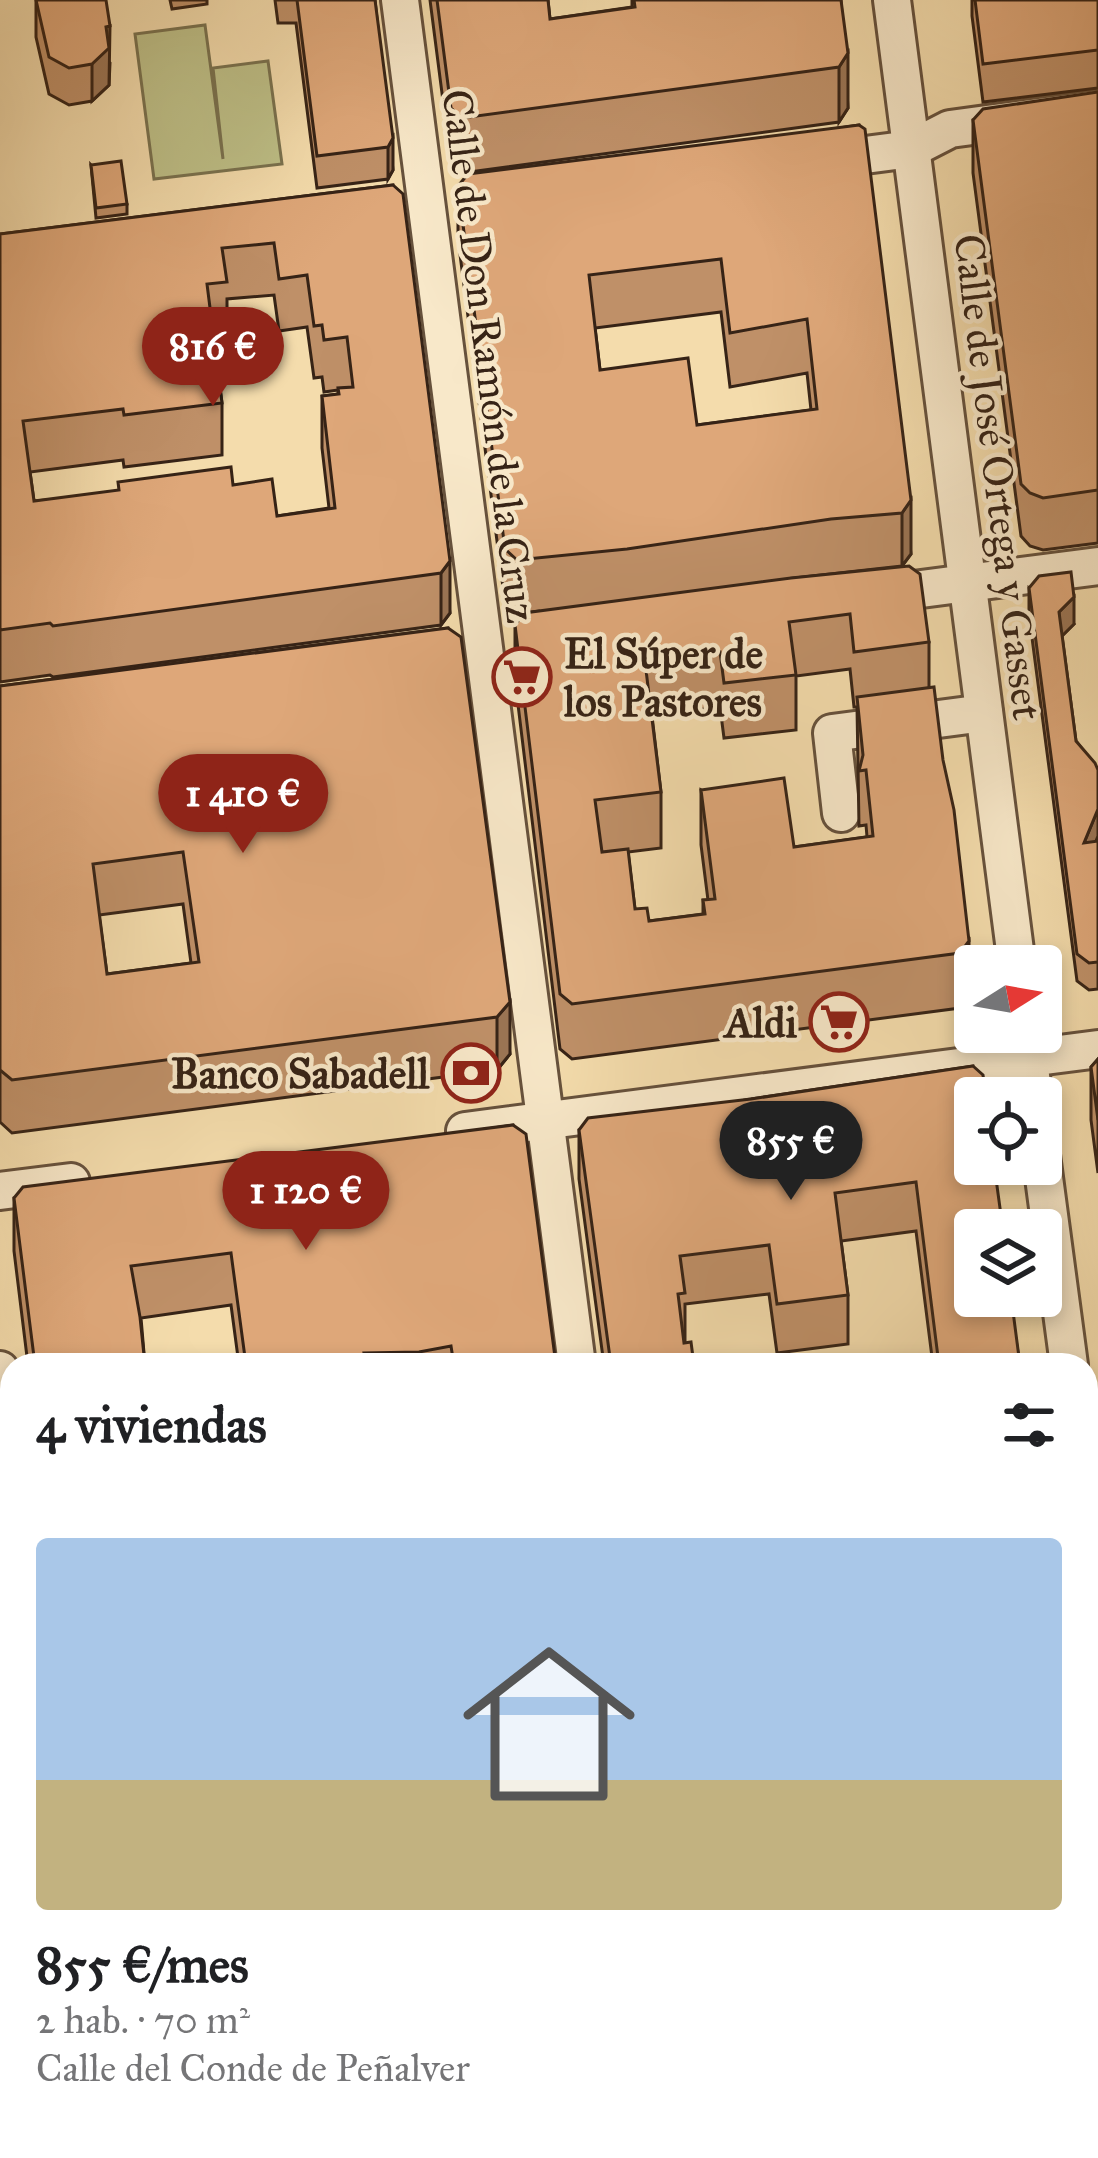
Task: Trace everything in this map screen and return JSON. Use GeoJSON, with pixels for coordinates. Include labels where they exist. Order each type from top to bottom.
{"type":"FeatureCollection","features":[{"type":"Feature","properties":{"kind":"street","name":"Calle de Don Ramón de la Cruz"},"geometry":{"type":"LineString","coordinates":[[400,0],[444,208],[484,646],[575,1353]]}},
{"type":"Feature","properties":{"kind":"street","name":"Calle de José Ortega y Gasset"},"geometry":{"type":"LineString","coordinates":[[892,0],[1014,945]]}},
{"type":"Feature","properties":{"kind":"street"},"geometry":{"type":"LineString","coordinates":[[778,166],[911,149],[950,129],[1098,110]]}},
{"type":"Feature","properties":{"kind":"street"},"geometry":{"type":"LineString","coordinates":[[388,215],[444,208]]}},
{"type":"Feature","properties":{"kind":"street"},"geometry":{"type":"LineString","coordinates":[[835,601],[1098,566]]}},
{"type":"Feature","properties":{"kind":"street"},"geometry":{"type":"LineString","coordinates":[[841,813],[832,733],[984,713]]}},
{"type":"Feature","properties":{"kind":"street"},"geometry":{"type":"LineString","coordinates":[[1062,1047],[1098,1049]]}},
{"type":"Feature","properties":{"kind":"street"},"geometry":{"type":"LineString","coordinates":[[425,1136],[976,1053]]}},
{"type":"Feature","properties":{"kind":"street"},"geometry":{"type":"LineString","coordinates":[[0,1191],[103,1178]]}},
{"type":"Feature","properties":{"kind":"street"},"geometry":{"type":"LineString","coordinates":[[1045,1185],[1067,1353]]}},
{"type":"Feature","properties":{"kind":"green space"},"geometry":{"type":"Polygon","coordinates":[[[205,25],[223,159],[213,68],[268,61],[282,164],[154,179],[135,34],[205,25]]]}},
{"type":"Feature","properties":{"kind":"building"},"geometry":{"type":"Polygon","coordinates":[[[36,0],[106,0],[109,48],[92,64],[69,68],[49,57],[36,0]]]}},
{"type":"Feature","properties":{"kind":"building"},"geometry":{"type":"Polygon","coordinates":[[[297,0],[375,0],[393,138],[388,147],[317,156],[297,0]]]}},
{"type":"Feature","properties":{"kind":"building"},"geometry":{"type":"Polygon","coordinates":[[[437,0],[548,0],[550,19],[635,7],[634,0],[841,0],[848,53],[839,67],[462,118],[451,108],[437,0]]]}},
{"type":"Feature","properties":{"kind":"building"},"geometry":{"type":"Polygon","coordinates":[[[975,0],[1098,0],[1098,50],[983,64],[975,0]]]}},
{"type":"Feature","properties":{"kind":"building"},"geometry":{"type":"Polygon","coordinates":[[[1098,92],[1098,490],[1043,498],[1021,484],[973,120],[983,109],[1098,92]]]}},
{"type":"Feature","properties":{"kind":"building"},"geometry":{"type":"Polygon","coordinates":[[[859,125],[865,129],[911,500],[902,513],[517,560],[505,549],[458,186],[468,174],[859,125]],[[721,259],[589,275],[600,370],[688,358],[697,425],[817,409],[807,319],[730,333],[721,259]]]}},
{"type":"Feature","properties":{"kind":"building"},"geometry":{"type":"Polygon","coordinates":[[[121,161],[127,204],[96,208],[91,165],[121,161]]]}},
{"type":"Feature","properties":{"kind":"building"},"geometry":{"type":"Polygon","coordinates":[[[393,185],[403,194],[450,561],[441,573],[0,630],[0,234],[393,185]],[[274,243],[222,248],[227,282],[207,284],[222,403],[23,421],[34,501],[119,490],[118,482],[231,467],[233,485],[272,479],[277,516],[335,508],[322,396],[353,387],[347,337],[324,340],[322,325],[314,326],[307,275],[279,279],[274,243]]]}},
{"type":"Feature","properties":{"kind":"building"},"geometry":{"type":"Polygon","coordinates":[[[909,566],[920,574],[929,642],[854,652],[850,614],[789,622],[796,675],[724,683],[720,652],[645,662],[661,792],[595,800],[602,852],[628,849],[635,909],[647,908],[649,921],[705,914],[703,900],[715,899],[701,790],[784,778],[794,847],[873,836],[866,770],[859,771],[863,755],[857,697],[934,687],[969,941],[954,945],[954,954],[572,1004],[560,994],[515,625],[524,613],[909,566]]]}},
{"type":"Feature","properties":{"kind":"building"},"geometry":{"type":"Polygon","coordinates":[[[1071,572],[1074,597],[1059,612],[1076,741],[1098,770],[1098,809],[1084,843],[1098,841],[1098,962],[1089,963],[1077,954],[1029,588],[1039,576],[1071,572]]]}},
{"type":"Feature","properties":{"kind":"building"},"geometry":{"type":"Polygon","coordinates":[[[448,628],[461,637],[510,1002],[497,1017],[12,1080],[0,1070],[0,686],[448,628]],[[183,852],[93,864],[107,974],[199,962],[183,852]]]}},
{"type":"Feature","properties":{"kind":"building"},"geometry":{"type":"Polygon","coordinates":[[[1098,1059],[1098,1120],[1091,1067],[1098,1059]]]}},
{"type":"Feature","properties":{"kind":"building"},"geometry":{"type":"Polygon","coordinates":[[[973,1066],[983,1077],[954,1077],[954,1185],[997,1185],[1000,1209],[954,1209],[954,1317],[1014,1317],[1018,1353],[937,1353],[916,1182],[835,1193],[848,1295],[777,1304],[769,1245],[680,1256],[685,1293],[678,1294],[684,1343],[691,1342],[692,1353],[609,1353],[579,1130],[588,1118],[973,1066]]]}},
{"type":"Feature","properties":{"kind":"building"},"geometry":{"type":"Polygon","coordinates":[[[513,1125],[526,1134],[554,1353],[452,1353],[451,1346],[419,1352],[244,1353],[231,1253],[131,1266],[144,1353],[33,1353],[14,1198],[23,1187],[513,1125]]]}},
{"type":"Feature","properties":{"kind":"place","name":"El Súper de los Pastores"},"geometry":{"type":"Point","coordinates":[522,677]}},
{"type":"Feature","properties":{"kind":"place","name":"Aldi"},"geometry":{"type":"Point","coordinates":[839,1022]}},
{"type":"Feature","properties":{"kind":"place","name":"Banco Sabadell"},"geometry":{"type":"Point","coordinates":[471,1073]}}]}
